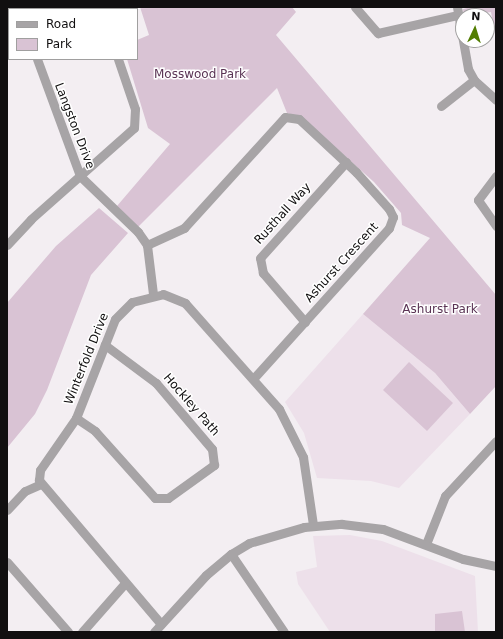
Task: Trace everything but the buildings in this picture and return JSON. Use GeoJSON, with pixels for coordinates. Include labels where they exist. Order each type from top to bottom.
{"type":"FeatureCollection","features":[{"type":"Feature","properties":{"kind":"street"},"geometry":{"type":"LineString","coordinates":[[355,7],[378,33],[455,12]]}},
{"type":"Feature","properties":{"kind":"street"},"geometry":{"type":"LineString","coordinates":[[463,48],[474,80],[496,100]]}},
{"type":"Feature","properties":{"kind":"street","name":"Langston Drive"},"geometry":{"type":"LineString","coordinates":[[37,60],[80,176],[138,232],[147,244]]}},
{"type":"Feature","properties":{"kind":"street"},"geometry":{"type":"LineString","coordinates":[[7,245],[80,176],[134,128],[135,109],[118,60]]}},
{"type":"Feature","properties":{"kind":"street"},"geometry":{"type":"LineString","coordinates":[[441,106],[474,80]]}},
{"type":"Feature","properties":{"kind":"street","name":"Ashurst Crescent"},"geometry":{"type":"LineString","coordinates":[[147,244],[184,228],[285,117],[299,120],[346,162],[389,209],[393,220],[305,322],[253,379]]}},
{"type":"Feature","properties":{"kind":"street","name":"Rusthall Way"},"geometry":{"type":"LineString","coordinates":[[305,322],[262,273],[260,258],[346,162]]}},
{"type":"Feature","properties":{"kind":"street"},"geometry":{"type":"LineString","coordinates":[[496,176],[478,200],[496,226]]}},
{"type":"Feature","properties":{"kind":"street"},"geometry":{"type":"LineString","coordinates":[[147,244],[153,294],[178,299],[192,308],[281,412],[297,440],[306,468],[313,526]]}},
{"type":"Feature","properties":{"kind":"street","name":"Winterfold Drive"},"geometry":{"type":"LineString","coordinates":[[41,484],[40,470],[76,418],[105,345],[123,308],[153,294]]}},
{"type":"Feature","properties":{"kind":"street","name":"Hockley Path"},"geometry":{"type":"LineString","coordinates":[[76,418],[95,430],[155,498],[168,498],[214,464],[212,449],[156,383],[105,345]]}},
{"type":"Feature","properties":{"kind":"street"},"geometry":{"type":"LineString","coordinates":[[426,544],[445,496],[496,441]]}},
{"type":"Feature","properties":{"kind":"street"},"geometry":{"type":"LineString","coordinates":[[7,510],[21,494],[41,484],[161,624]]}},
{"type":"Feature","properties":{"kind":"street"},"geometry":{"type":"LineString","coordinates":[[154,632],[206,575],[231,554],[268,536],[313,526],[342,524],[383,529],[472,562],[496,566]]}},
{"type":"Feature","properties":{"kind":"street"},"geometry":{"type":"LineString","coordinates":[[231,554],[280,630]]}},
{"type":"Feature","properties":{"kind":"street"},"geometry":{"type":"LineString","coordinates":[[7,562],[68,632]]}},
{"type":"Feature","properties":{"kind":"street"},"geometry":{"type":"LineString","coordinates":[[82,632],[125,583]]}},
{"type":"Feature","properties":{"kind":"shaded area"},"geometry":{"type":"Polygon","coordinates":[[[363,314],[435,373],[470,414],[399,488],[371,481],[317,478],[304,433],[285,402],[363,314]]]}},
{"type":"Feature","properties":{"kind":"shaded area"},"geometry":{"type":"Polygon","coordinates":[[[350,535],[382,541],[475,576],[478,632],[330,632],[298,584],[296,572],[317,567],[313,536],[350,535]]]}},
{"type":"Feature","properties":{"kind":"green space","name":"Mosswood Park"},"geometry":{"type":"Polygon","coordinates":[[[140,7],[292,7],[296,12],[276,35],[496,295],[496,386],[470,414],[435,373],[363,314],[430,238],[402,225],[401,213],[374,182],[302,118],[287,113],[277,88],[138,227],[117,206],[170,144],[148,128],[127,60],[138,60],[138,40],[149,35],[140,7]]]}},
{"type":"Feature","properties":{"kind":"green space"},"geometry":{"type":"Polygon","coordinates":[[[496,7],[496,40],[495,8],[467,8],[496,7]]]}},
{"type":"Feature","properties":{"kind":"green space"},"geometry":{"type":"Polygon","coordinates":[[[99,208],[128,233],[91,275],[47,390],[35,414],[7,448],[7,303],[56,246],[99,208]]]}},
{"type":"Feature","properties":{"kind":"green space"},"geometry":{"type":"Polygon","coordinates":[[[409,362],[453,403],[427,431],[383,390],[409,362]]]}},
{"type":"Feature","properties":{"kind":"green space"},"geometry":{"type":"Polygon","coordinates":[[[462,611],[465,632],[435,632],[435,614],[462,611]]]}},
{"type":"Feature","properties":{"kind":"park label","name":"Ashurst Park"},"geometry":{"type":"Point","coordinates":[440,310]}}]}
